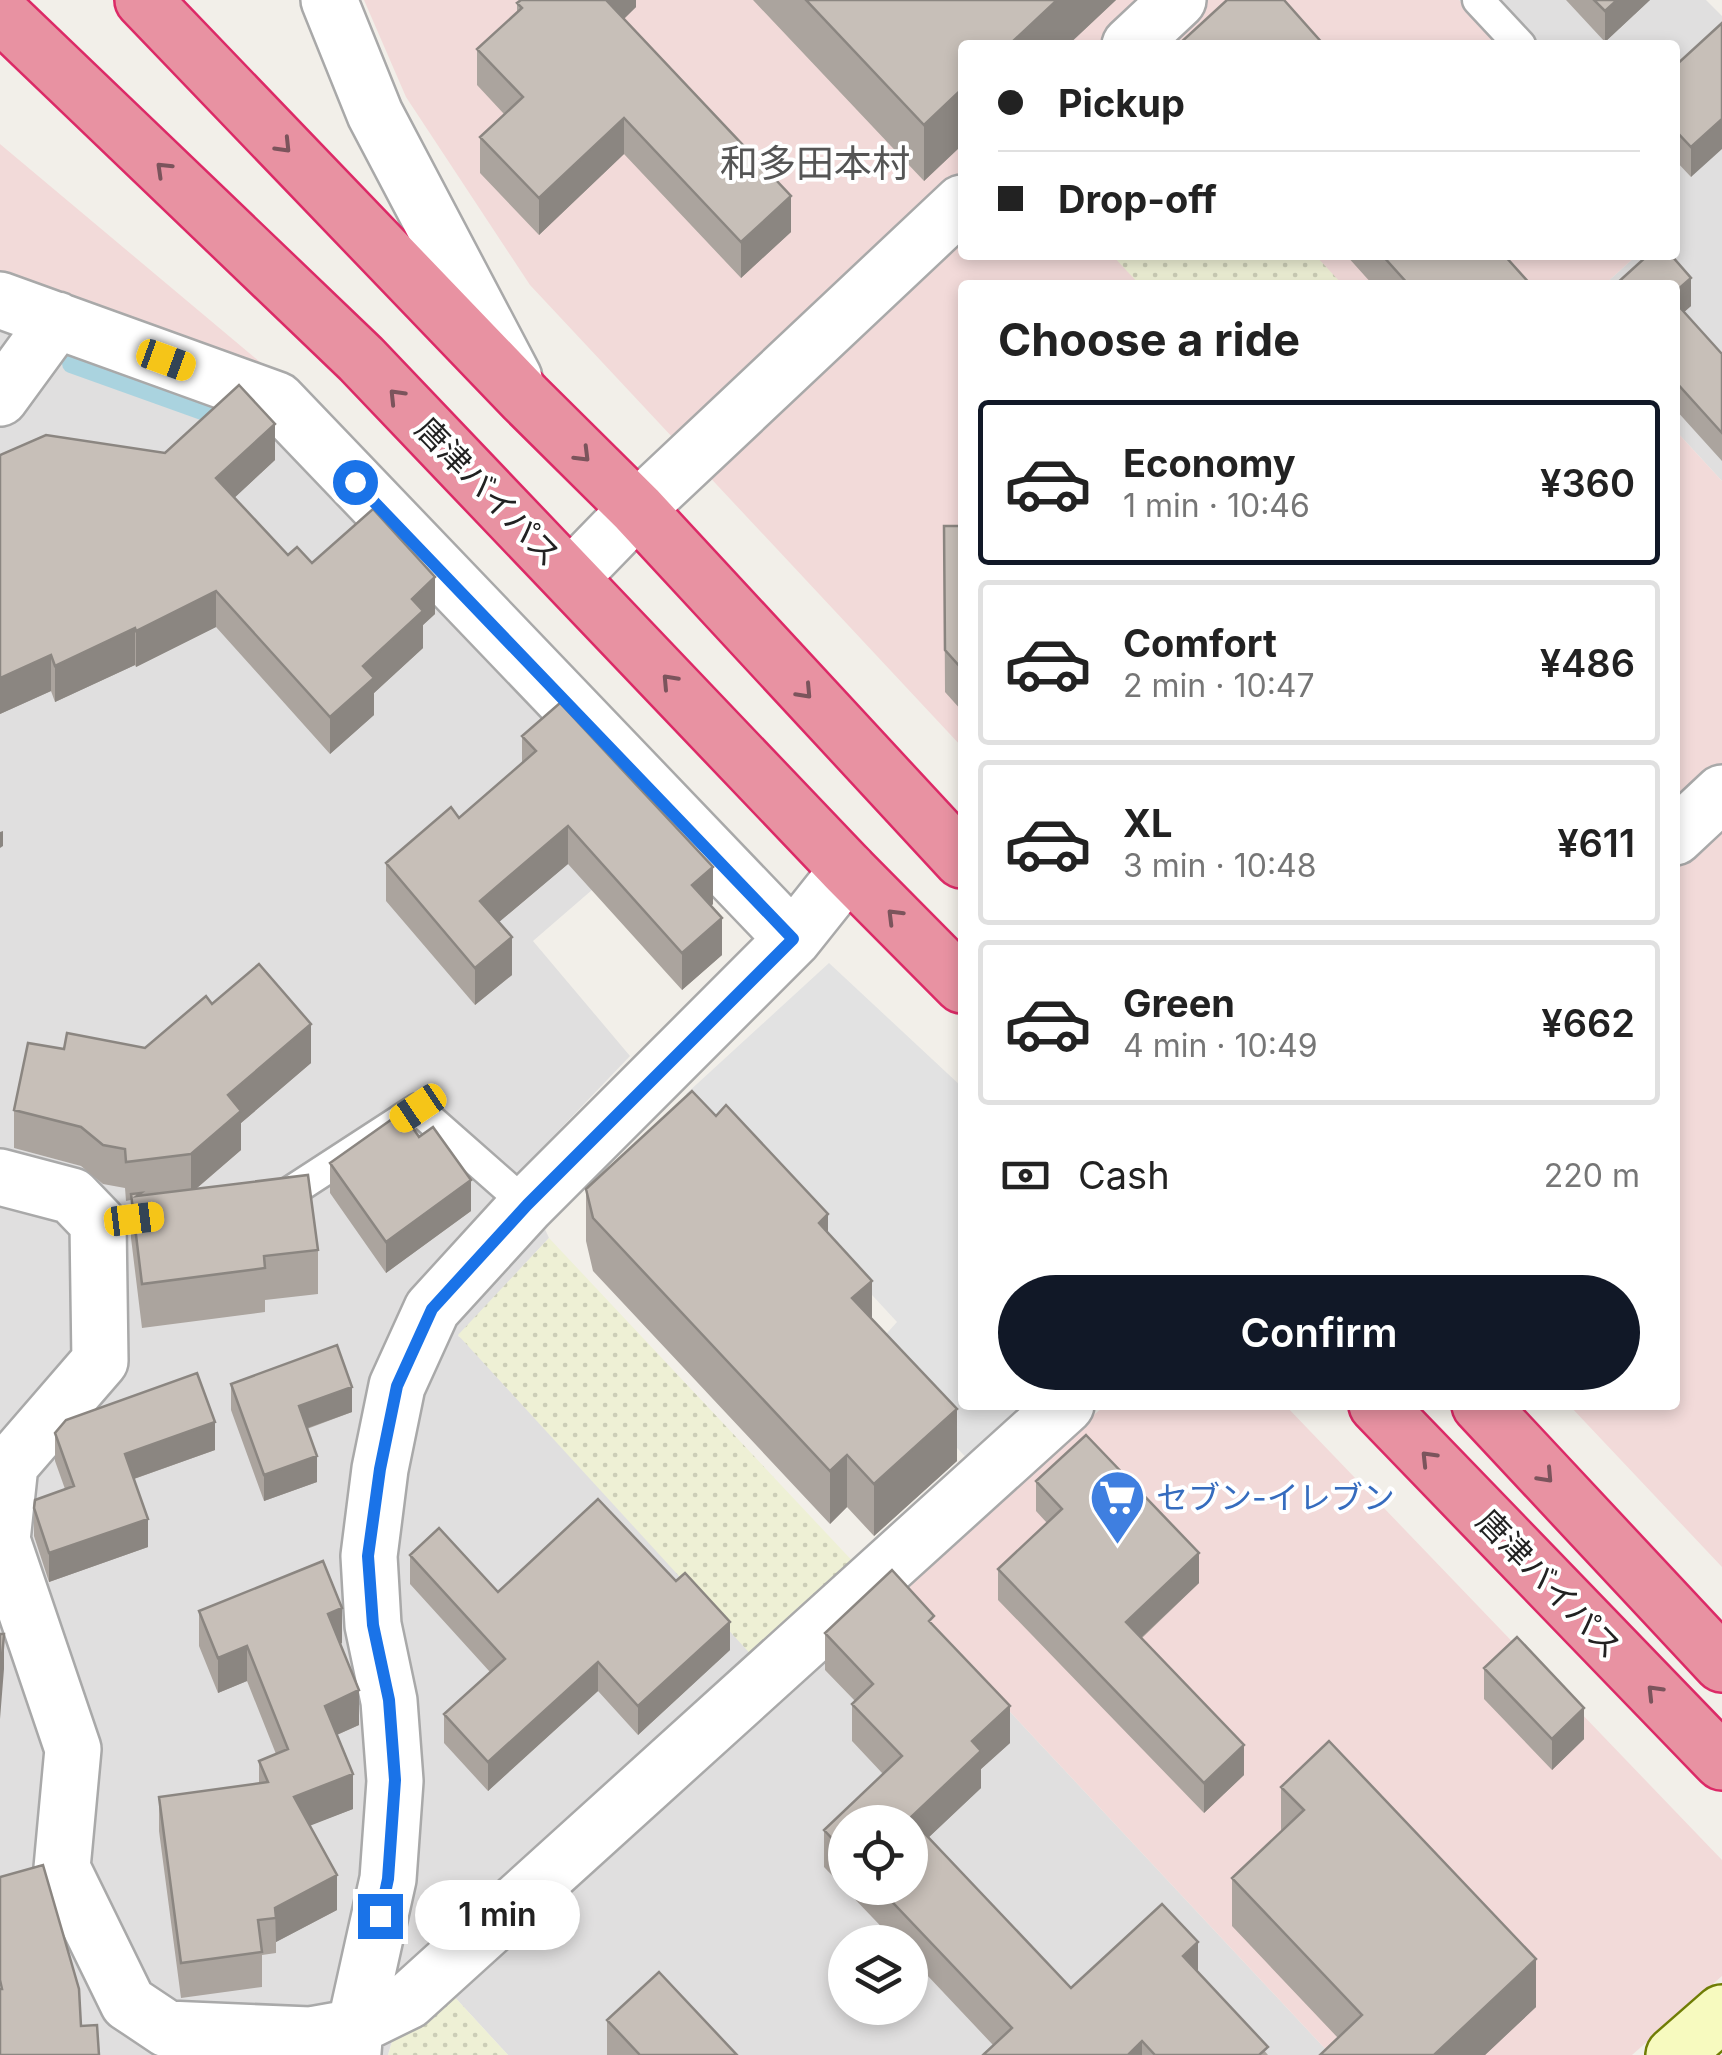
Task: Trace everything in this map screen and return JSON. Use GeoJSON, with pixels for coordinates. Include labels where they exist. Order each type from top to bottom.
{"type":"FeatureCollection","features":[{"type":"Feature","properties":{"kind":"highway"},"geometry":{"type":"LineString","coordinates":[[144,0],[525,398],[637,509],[958,856]]}},
{"type":"Feature","properties":{"kind":"highway","name":"唐津バイパス"},"geometry":{"type":"LineString","coordinates":[[0,13],[361,360],[958,980]]}},
{"type":"Feature","properties":{"kind":"highway","name":"唐津バイパス"},"geometry":{"type":"LineString","coordinates":[[1382,1410],[1722,1762]]}},
{"type":"Feature","properties":{"kind":"highway"},"geometry":{"type":"LineString","coordinates":[[1485,1410],[1722,1664]]}},
{"type":"Feature","properties":{"kind":"street"},"geometry":{"type":"LineString","coordinates":[[328,0],[376,114],[525,398]]}},
{"type":"Feature","properties":{"kind":"street"},"geometry":{"type":"LineString","coordinates":[[1135,40],[1178,0]]}},
{"type":"Feature","properties":{"kind":"street"},"geometry":{"type":"LineString","coordinates":[[571,577],[637,509],[958,207]]}},
{"type":"Feature","properties":{"kind":"street"},"geometry":{"type":"LineString","coordinates":[[0,300],[276,400],[793,939]]}},
{"type":"Feature","properties":{"kind":"street"},"geometry":{"type":"LineString","coordinates":[[0,398],[56,320]]}},
{"type":"Feature","properties":{"kind":"street"},"geometry":{"type":"LineString","coordinates":[[1680,832],[1722,792]]}},
{"type":"Feature","properties":{"kind":"street"},"geometry":{"type":"LineString","coordinates":[[354,2041],[388,1879],[395,1780],[389,1700],[373,1625],[368,1556],[397,1386],[432,1309],[527,1205],[793,939],[848,870]]}},
{"type":"Feature","properties":{"kind":"street"},"geometry":{"type":"LineString","coordinates":[[1,1175],[72,1196],[116,1221],[100,1361],[10,1465],[2,1540],[73,1749],[62,1868],[128,2004],[168,2029],[310,2035],[354,2041],[408,2000],[1060,1410]]}},
{"type":"Feature","properties":{"kind":"street"},"geometry":{"type":"LineString","coordinates":[[1674,2055],[1722,2013]]}},
{"type":"Feature","properties":{"kind":"lane"},"geometry":{"type":"LineString","coordinates":[[1478,0],[1515,40]]}},
{"type":"Feature","properties":{"kind":"lane"},"geometry":{"type":"LineString","coordinates":[[242,1206],[278,1202],[418,1108],[527,1205]]}},
{"type":"Feature","properties":{"kind":"shaded area"},"geometry":{"type":"Polygon","coordinates":[[[364,0],[1459,0],[1496,40],[958,40],[958,260],[1632,260],[1610,280],[958,280],[958,743],[530,285],[406,97],[364,0]]]}},
{"type":"Feature","properties":{"kind":"shaded area"},"geometry":{"type":"Polygon","coordinates":[[[1459,0],[1706,0],[1722,16],[1722,481],[1680,435],[1680,280],[1610,280],[1632,260],[1680,260],[1680,40],[1496,40],[1459,0]]]}},
{"type":"Feature","properties":{"kind":"shaded area"},"geometry":{"type":"Polygon","coordinates":[[[0,144],[279,378],[0,278],[0,144]]]}},
{"type":"Feature","properties":{"kind":"shaded area"},"geometry":{"type":"Polygon","coordinates":[[[0,278],[279,378],[689,806],[533,941],[630,1056],[519,1172],[549,1238],[458,1336],[898,1592],[1331,2055],[508,2055],[450,1992],[392,2041],[388,2055],[0,2055],[0,278]]]}},
{"type":"Feature","properties":{"kind":"shaded area"},"geometry":{"type":"Polygon","coordinates":[[[1680,435],[1722,481],[1722,1567],[1574,1410],[1680,1410],[1680,435]]]}},
{"type":"Feature","properties":{"kind":"shaded area"},"geometry":{"type":"Polygon","coordinates":[[[829,963],[958,1083],[958,1410],[1030,1410],[972,1464],[869,1353],[897,1322],[686,1094],[829,963]]]}},
{"type":"Feature","properties":{"kind":"shaded area"},"geometry":{"type":"Polygon","coordinates":[[[1099,1410],[1290,1410],[1722,1860],[1722,1976],[1632,2055],[1331,2055],[898,1592],[1099,1410]]]}},
{"type":"Feature","properties":{"kind":"green space"},"geometry":{"type":"Polygon","coordinates":[[[1117,260],[1320,260],[1338,280],[1135,280],[1117,260]]]}},
{"type":"Feature","properties":{"kind":"green space"},"geometry":{"type":"Polygon","coordinates":[[[549,1238],[859,1568],[756,1660],[458,1335],[549,1238]]]}},
{"type":"Feature","properties":{"kind":"green space"},"geometry":{"type":"Polygon","coordinates":[[[450,1992],[508,2055],[388,2055],[392,2042],[450,1992]]]}},
{"type":"Feature","properties":{"kind":"building"},"geometry":{"type":"Polygon","coordinates":[[[606,0],[791,196],[741,242],[624,118],[539,198],[480,137],[523,97],[477,49],[522,8],[517,3],[606,0]]]}},
{"type":"Feature","properties":{"kind":"building"},"geometry":{"type":"Polygon","coordinates":[[[806,0],[1057,0],[1014,40],[958,40],[958,93],[924,125],[806,0]]]}},
{"type":"Feature","properties":{"kind":"building"},"geometry":{"type":"Polygon","coordinates":[[[1227,0],[1284,0],[1320,40],[1183,40],[1227,0]]]}},
{"type":"Feature","properties":{"kind":"building"},"geometry":{"type":"Polygon","coordinates":[[[1594,0],[1617,0],[1605,11],[1594,0]]]}},
{"type":"Feature","properties":{"kind":"building"},"geometry":{"type":"Polygon","coordinates":[[[1722,23],[1722,119],[1691,147],[1680,135],[1680,61],[1722,23]]]}},
{"type":"Feature","properties":{"kind":"building"},"geometry":{"type":"Polygon","coordinates":[[[1386,260],[1508,260],[1526,280],[1404,280],[1386,260]]]}},
{"type":"Feature","properties":{"kind":"building"},"geometry":{"type":"Polygon","coordinates":[[[1642,260],[1675,260],[1691,278],[1680,288],[1680,280],[1620,280],[1642,260]]]}},
{"type":"Feature","properties":{"kind":"building"},"geometry":{"type":"Polygon","coordinates":[[[1680,308],[1722,354],[1722,433],[1680,387],[1680,308]]]}},
{"type":"Feature","properties":{"kind":"building"},"geometry":{"type":"Polygon","coordinates":[[[239,385],[275,424],[216,478],[288,555],[297,547],[312,563],[373,509],[435,577],[412,599],[423,611],[363,666],[374,678],[330,717],[216,591],[55,666],[51,655],[0,678],[0,455],[46,435],[165,453],[239,385]]]}},
{"type":"Feature","properties":{"kind":"building"},"geometry":{"type":"Polygon","coordinates":[[[944,526],[958,526],[958,665],[945,650],[944,526]]]}},
{"type":"Feature","properties":{"kind":"building"},"geometry":{"type":"Polygon","coordinates":[[[560,703],[713,867],[692,885],[722,918],[682,953],[568,826],[480,901],[512,937],[475,968],[386,863],[451,807],[459,818],[536,751],[522,736],[560,703]]]}},
{"type":"Feature","properties":{"kind":"building"},"geometry":{"type":"Polygon","coordinates":[[[259,964],[311,1024],[228,1095],[241,1111],[191,1154],[126,1162],[125,1149],[103,1145],[81,1127],[14,1110],[28,1043],[64,1049],[67,1033],[145,1048],[206,996],[212,1004],[259,964]]]}},
{"type":"Feature","properties":{"kind":"building"},"geometry":{"type":"Polygon","coordinates":[[[692,1091],[716,1116],[726,1105],[828,1214],[819,1223],[872,1281],[852,1298],[957,1409],[874,1484],[847,1455],[830,1471],[593,1218],[586,1189],[692,1091]]]}},
{"type":"Feature","properties":{"kind":"building"},"geometry":{"type":"Polygon","coordinates":[[[402,1112],[419,1137],[433,1127],[471,1180],[386,1242],[330,1163],[402,1112]]]}},
{"type":"Feature","properties":{"kind":"building"},"geometry":{"type":"Polygon","coordinates":[[[308,1175],[318,1250],[264,1256],[265,1268],[142,1284],[131,1194],[308,1175]]]}},
{"type":"Feature","properties":{"kind":"building"},"geometry":{"type":"Polygon","coordinates":[[[337,1345],[352,1387],[299,1406],[317,1456],[264,1475],[231,1384],[337,1345]]]}},
{"type":"Feature","properties":{"kind":"building"},"geometry":{"type":"Polygon","coordinates":[[[197,1373],[215,1422],[125,1454],[148,1519],[49,1553],[34,1508],[35,1500],[74,1486],[55,1433],[66,1420],[197,1373]]]}},
{"type":"Feature","properties":{"kind":"building"},"geometry":{"type":"Polygon","coordinates":[[[1086,1435],[1199,1553],[1126,1622],[1244,1745],[1204,1783],[998,1569],[1062,1509],[1036,1481],[1086,1435]]]}},
{"type":"Feature","properties":{"kind":"building"},"geometry":{"type":"Polygon","coordinates":[[[598,1499],[676,1581],[685,1573],[730,1622],[638,1706],[598,1662],[488,1762],[444,1714],[505,1659],[410,1555],[439,1528],[498,1592],[598,1499]]]}},
{"type":"Feature","properties":{"kind":"building"},"geometry":{"type":"Polygon","coordinates":[[[323,1561],[342,1608],[328,1614],[359,1690],[325,1706],[353,1774],[294,1797],[337,1875],[275,1908],[276,1918],[258,1920],[262,1952],[181,1963],[159,1797],[268,1782],[259,1761],[288,1749],[247,1646],[218,1658],[199,1611],[323,1561]]]}},
{"type":"Feature","properties":{"kind":"building"},"geometry":{"type":"Polygon","coordinates":[[[892,1570],[934,1616],[929,1621],[1010,1706],[972,1741],[981,1751],[924,1805],[850,1805],[902,1756],[852,1704],[873,1684],[825,1633],[892,1570]]]}},
{"type":"Feature","properties":{"kind":"building"},"geometry":{"type":"Polygon","coordinates":[[[0,1634],[4,1634],[0,1684],[0,1634]]]}},
{"type":"Feature","properties":{"kind":"building"},"geometry":{"type":"Polygon","coordinates":[[[1517,1637],[1584,1708],[1552,1739],[1484,1668],[1517,1637]]]}},
{"type":"Feature","properties":{"kind":"building"},"geometry":{"type":"Polygon","coordinates":[[[1329,1741],[1536,1959],[1434,2055],[1320,2055],[1362,2015],[1232,1878],[1304,1810],[1281,1787],[1329,1741]]]}},
{"type":"Feature","properties":{"kind":"building"},"geometry":{"type":"Polygon","coordinates":[[[928,1837],[1071,1988],[1162,1904],[1198,1942],[1183,1956],[1268,2047],[1259,2055],[1155,2055],[1142,2041],[1128,2055],[983,2055],[1012,2028],[928,1940],[928,1925],[914,1925],[895,1905],[928,1905],[928,1837]]]}},
{"type":"Feature","properties":{"kind":"building"},"geometry":{"type":"Polygon","coordinates":[[[43,1865],[79,1989],[81,2026],[97,2025],[99,2055],[0,2055],[0,1877],[43,1865]]]}},
{"type":"Feature","properties":{"kind":"building"},"geometry":{"type":"Polygon","coordinates":[[[659,1972],[737,2055],[640,2055],[607,2020],[659,1972]]]}},
{"type":"Feature","properties":{"kind":"waterway"},"geometry":{"type":"LineString","coordinates":[[71,364],[205,412]]}},
{"type":"Feature","properties":{"kind":"place","name":"セブン-イレブン"},"geometry":{"type":"Point","coordinates":[1117,1547]}},
{"type":"Feature","properties":{"kind":"district","name":"和多田本村"},"geometry":{"type":"Point","coordinates":[815,164]}},
{"type":"Feature","properties":{"kind":"route"},"geometry":{"type":"LineString","coordinates":[[355,482],[793,939],[527,1205],[432,1309],[397,1386],[368,1556],[373,1625],[389,1700],[395,1780],[388,1879],[380,1916]]}}]}
